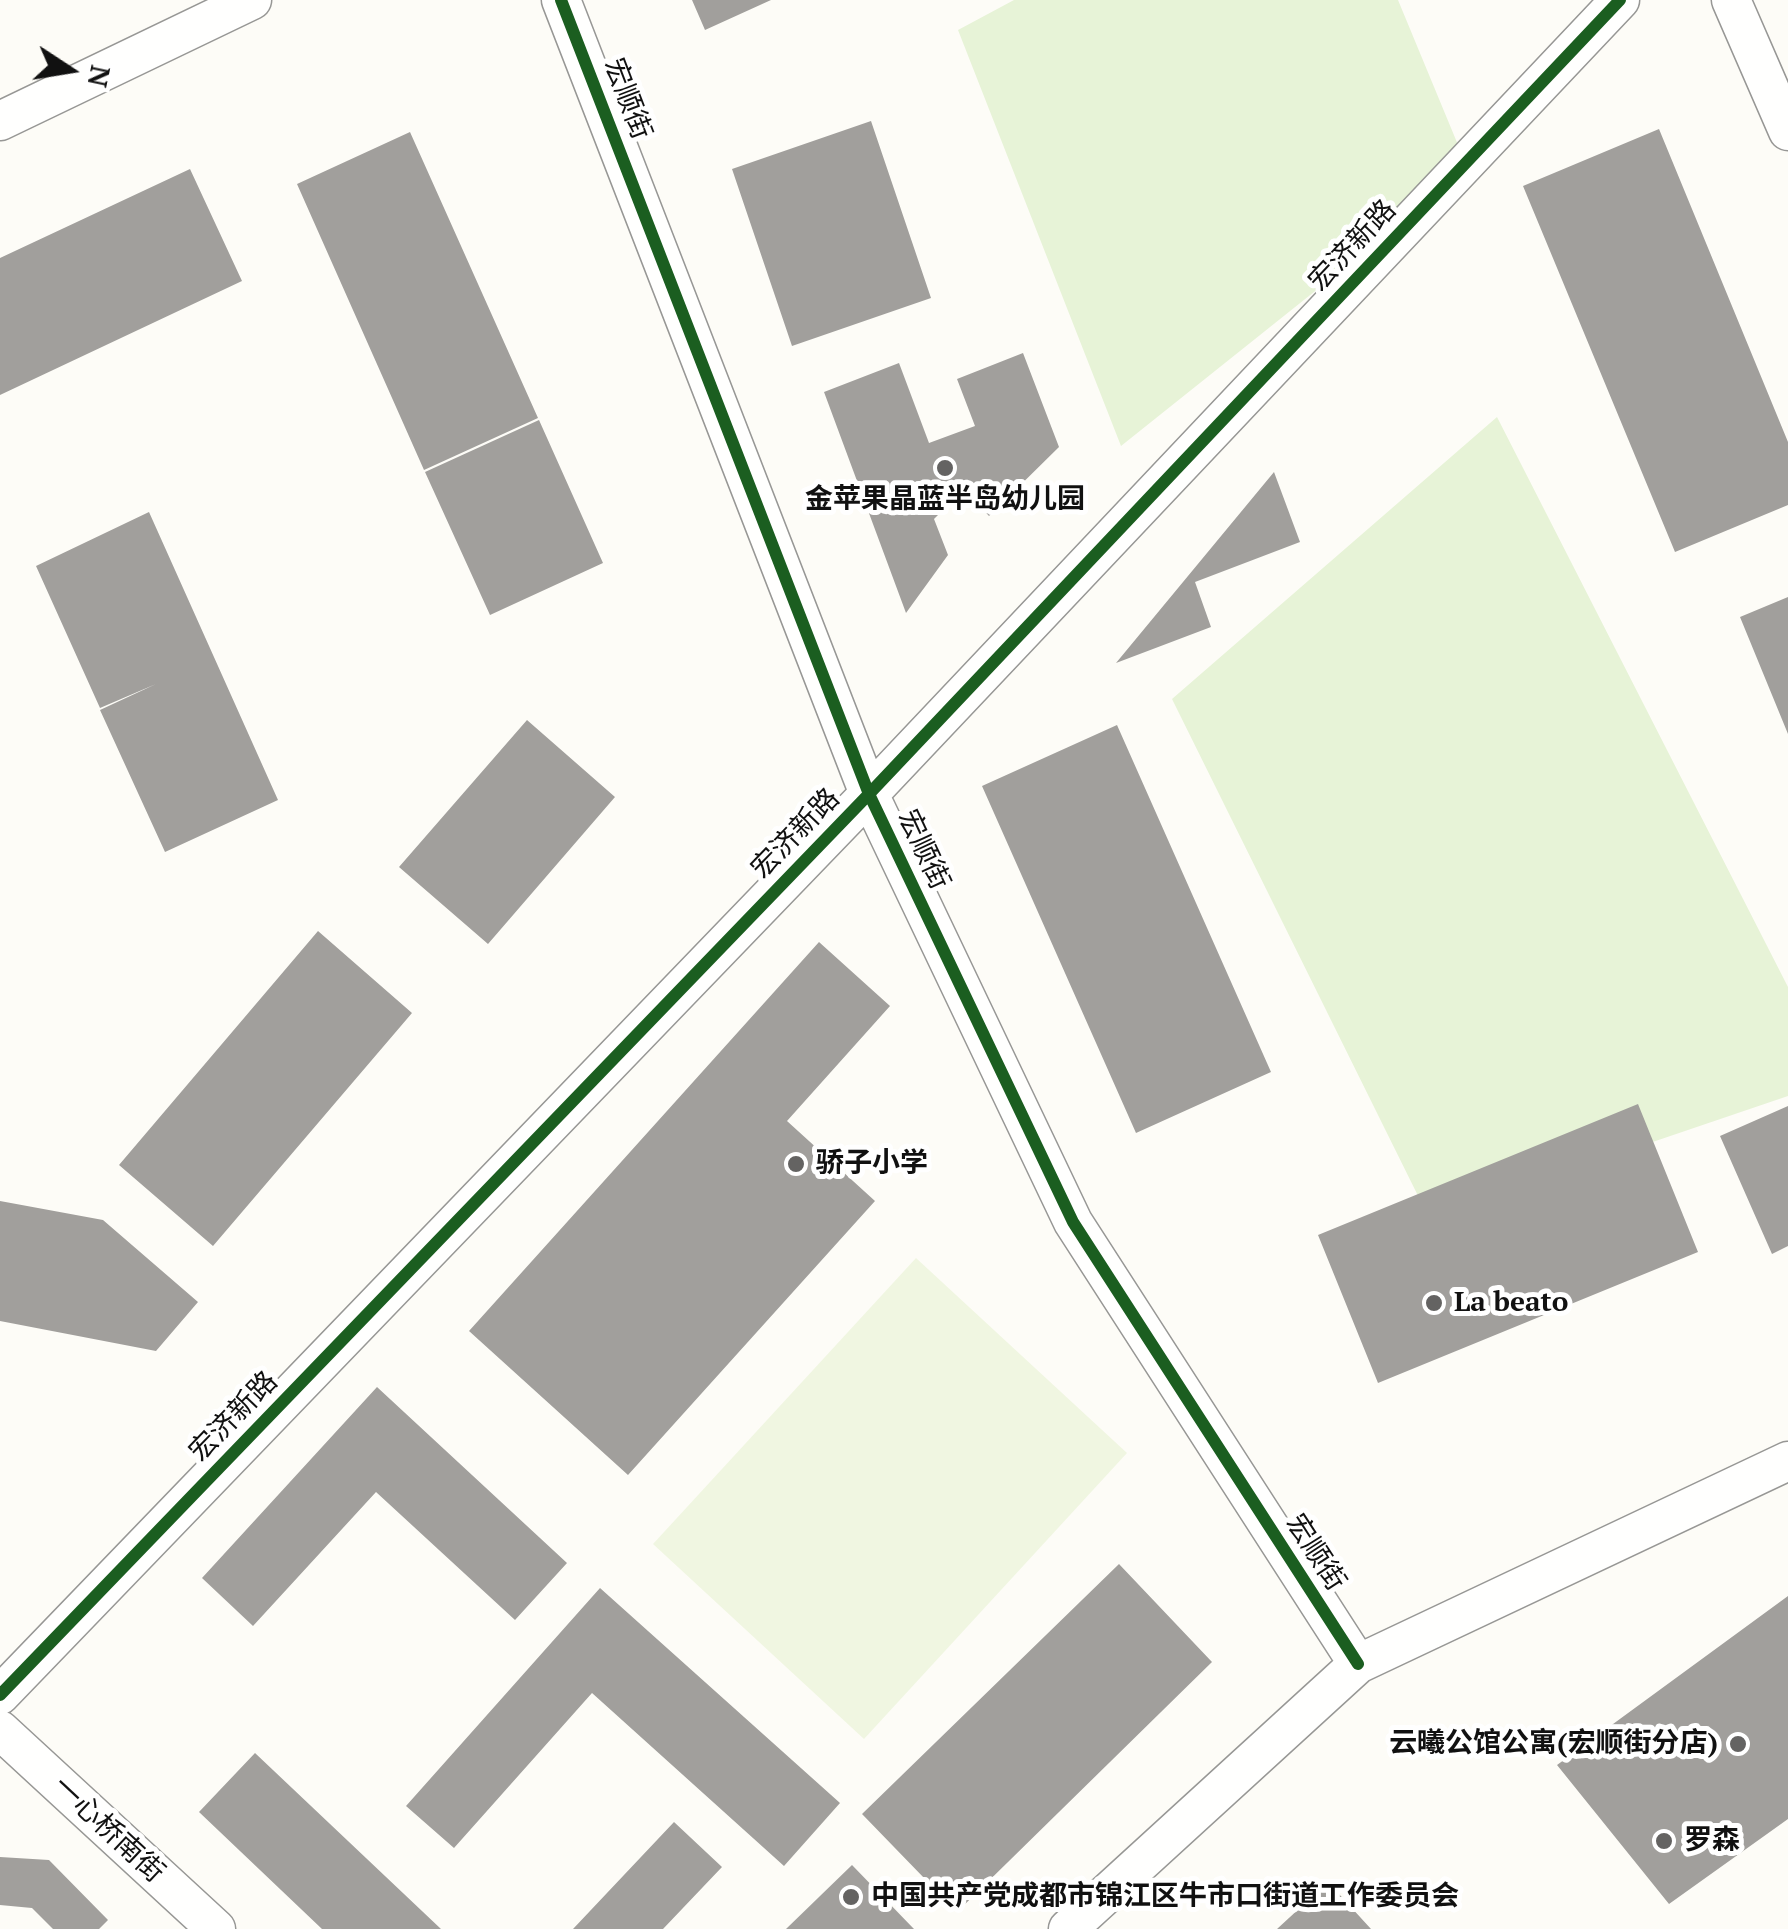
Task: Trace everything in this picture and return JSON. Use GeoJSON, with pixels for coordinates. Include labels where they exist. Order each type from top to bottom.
{"type":"FeatureCollection","features":[{"type":"Feature","properties":{"kind":"street"},"geometry":{"type":"LineString","coordinates":[[0,121],[252,0]]}},
{"type":"Feature","properties":{"kind":"street","name":"宏顺街"},"geometry":{"type":"LineString","coordinates":[[562,0],[869,794],[1073,1222],[1358,1664]]}},
{"type":"Feature","properties":{"kind":"street","name":"宏济新路"},"geometry":{"type":"LineString","coordinates":[[0,1695],[869,794],[1620,0]]}},
{"type":"Feature","properties":{"kind":"street"},"geometry":{"type":"LineString","coordinates":[[1731,0],[1788,131]]}},
{"type":"Feature","properties":{"kind":"street"},"geometry":{"type":"LineString","coordinates":[[1068,1929],[1358,1664],[1788,1461]]}},
{"type":"Feature","properties":{"kind":"street","name":"一心桥南街"},"geometry":{"type":"LineString","coordinates":[[0,1730],[216,1929]]}},
{"type":"Feature","properties":{"kind":"green space"},"geometry":{"type":"Polygon","coordinates":[[[1014,0],[1398,0],[1468,169],[1121,446],[958,30],[1014,0]]]}},
{"type":"Feature","properties":{"kind":"green space"},"geometry":{"type":"Polygon","coordinates":[[[1497,417],[1788,987],[1788,1096],[1429,1218],[1172,699],[1497,417]]]}},
{"type":"Feature","properties":{"kind":"green space"},"geometry":{"type":"Polygon","coordinates":[[[916,1258],[1127,1453],[864,1739],[653,1544],[916,1258]]]}},
{"type":"Feature","properties":{"kind":"building"},"geometry":{"type":"Polygon","coordinates":[[[692,0],[771,0],[705,30],[692,0]]]}},
{"type":"Feature","properties":{"kind":"building"},"geometry":{"type":"Polygon","coordinates":[[[871,121],[931,298],[792,346],[732,169],[871,121]]]}},
{"type":"Feature","properties":{"kind":"building"},"geometry":{"type":"Polygon","coordinates":[[[1659,129],[1788,442],[1788,505],[1675,552],[1523,186],[1659,129]]]}},
{"type":"Feature","properties":{"kind":"building"},"geometry":{"type":"Polygon","coordinates":[[[410,132],[538,418],[424,470],[297,184],[410,132]]]}},
{"type":"Feature","properties":{"kind":"building"},"geometry":{"type":"Polygon","coordinates":[[[190,169],[242,281],[0,395],[0,258],[190,169]]]}},
{"type":"Feature","properties":{"kind":"building","name":"金苹果晶蓝半岛幼儿园"},"geometry":{"type":"Polygon","coordinates":[[[1023,353],[1059,447],[989,516],[964,489],[934,519],[948,555],[906,613],[824,392],[899,363],[929,443],[975,426],[957,379],[1023,353]]]}},
{"type":"Feature","properties":{"kind":"building"},"geometry":{"type":"Polygon","coordinates":[[[539,420],[603,563],[490,615],[425,472],[539,420]]]}},
{"type":"Feature","properties":{"kind":"building"},"geometry":{"type":"Polygon","coordinates":[[[1274,472],[1300,542],[1195,582],[1211,627],[1116,663],[1274,472]]]}},
{"type":"Feature","properties":{"kind":"building"},"geometry":{"type":"Polygon","coordinates":[[[149,512],[278,800],[165,852],[100,710],[156,684],[100,708],[36,566],[149,512]]]}},
{"type":"Feature","properties":{"kind":"building"},"geometry":{"type":"Polygon","coordinates":[[[1788,597],[1788,734],[1740,617],[1788,597]]]}},
{"type":"Feature","properties":{"kind":"building"},"geometry":{"type":"Polygon","coordinates":[[[527,720],[615,797],[488,944],[399,867],[527,720]]]}},
{"type":"Feature","properties":{"kind":"building"},"geometry":{"type":"Polygon","coordinates":[[[1117,725],[1271,1072],[1136,1133],[982,786],[1117,725]]]}},
{"type":"Feature","properties":{"kind":"building"},"geometry":{"type":"Polygon","coordinates":[[[318,931],[412,1013],[213,1246],[119,1165],[318,931]]]}},
{"type":"Feature","properties":{"kind":"building"},"geometry":{"type":"Polygon","coordinates":[[[819,942],[890,1006],[787,1121],[875,1201],[628,1475],[469,1331],[819,942]]]}},
{"type":"Feature","properties":{"kind":"building"},"geometry":{"type":"Polygon","coordinates":[[[1638,1104],[1698,1252],[1378,1383],[1318,1235],[1638,1104]]]}},
{"type":"Feature","properties":{"kind":"building"},"geometry":{"type":"Polygon","coordinates":[[[1788,1106],[1788,1246],[1772,1254],[1720,1136],[1788,1106]]]}},
{"type":"Feature","properties":{"kind":"building"},"geometry":{"type":"Polygon","coordinates":[[[0,1201],[103,1220],[198,1302],[156,1351],[0,1321],[0,1201]]]}},
{"type":"Feature","properties":{"kind":"building"},"geometry":{"type":"Polygon","coordinates":[[[377,1387],[567,1563],[515,1620],[376,1492],[253,1626],[202,1578],[377,1387]]]}},
{"type":"Feature","properties":{"kind":"building"},"geometry":{"type":"Polygon","coordinates":[[[1119,1564],[1212,1662],[957,1912],[862,1814],[1119,1564]]]}},
{"type":"Feature","properties":{"kind":"building"},"geometry":{"type":"Polygon","coordinates":[[[600,1588],[840,1803],[784,1866],[592,1693],[454,1848],[406,1806],[600,1588]]]}},
{"type":"Feature","properties":{"kind":"building"},"geometry":{"type":"Polygon","coordinates":[[[1788,1596],[1788,1819],[1669,1904],[1557,1765],[1788,1596]]]}},
{"type":"Feature","properties":{"kind":"building"},"geometry":{"type":"Polygon","coordinates":[[[255,1753],[441,1929],[322,1929],[199,1812],[255,1753]]]}},
{"type":"Feature","properties":{"kind":"building"},"geometry":{"type":"Polygon","coordinates":[[[674,1822],[722,1867],[663,1929],[573,1929],[674,1822]]]}},
{"type":"Feature","properties":{"kind":"building"},"geometry":{"type":"Polygon","coordinates":[[[0,1857],[49,1860],[108,1920],[99,1929],[53,1929],[32,1908],[0,1905],[0,1857]]]}},
{"type":"Feature","properties":{"kind":"building","name":"中国共产党成都市锦江区牛市口街道工作委员会"},"geometry":{"type":"Polygon","coordinates":[[[852,1865],[914,1929],[786,1929],[852,1865]]]}},
{"type":"Feature","properties":{"kind":"building"},"geometry":{"type":"Polygon","coordinates":[[[1328,1882],[1371,1929],[1277,1929],[1328,1882]]]}},
{"type":"Feature","properties":{"kind":"cycle path"},"geometry":{"type":"LineString","coordinates":[[561,0],[869,794],[1073,1222],[1358,1664]]}},
{"type":"Feature","properties":{"kind":"cycle path"},"geometry":{"type":"LineString","coordinates":[[0,1695],[869,794],[1620,0]]}},
{"type":"Feature","properties":{"kind":"place","name":"金苹果晶蓝半岛幼儿园"},"geometry":{"type":"Point","coordinates":[945,468]}},
{"type":"Feature","properties":{"kind":"place","name":"骄子小学"},"geometry":{"type":"Point","coordinates":[796,1164]}},
{"type":"Feature","properties":{"kind":"place","name":"La beato"},"geometry":{"type":"Point","coordinates":[1434,1303]}},
{"type":"Feature","properties":{"kind":"place","name":"云曦公馆公寓(宏顺街分店)"},"geometry":{"type":"Point","coordinates":[1738,1744]}},
{"type":"Feature","properties":{"kind":"place","name":"罗森"},"geometry":{"type":"Point","coordinates":[1664,1841]}},
{"type":"Feature","properties":{"kind":"place","name":"中国共产党成都市锦江区牛市口街道工作委员会"},"geometry":{"type":"Point","coordinates":[851,1897]}}]}
